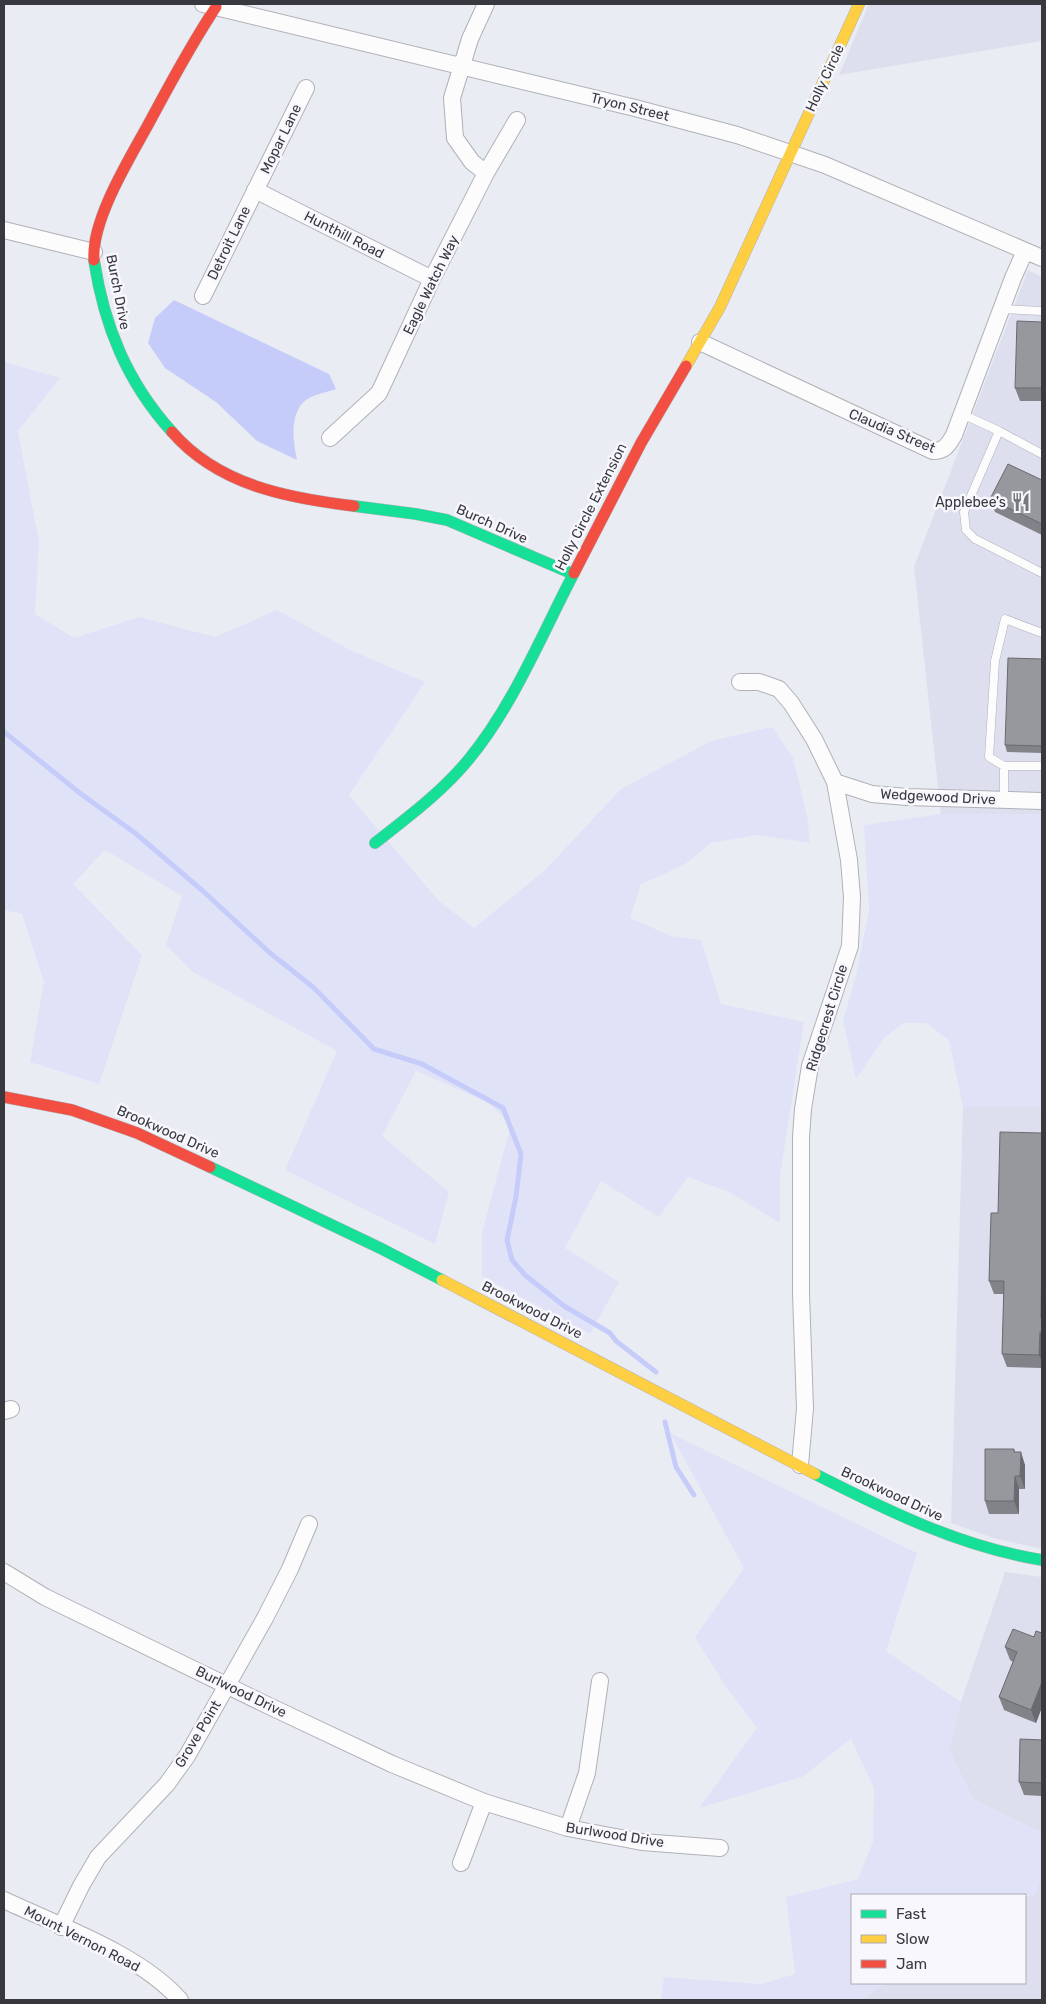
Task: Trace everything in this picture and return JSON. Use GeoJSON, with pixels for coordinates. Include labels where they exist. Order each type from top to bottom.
{"type":"FeatureCollection","features":[{"type":"Feature","properties":{"kind":"street"},"geometry":{"type":"LineString","coordinates":[[486,4],[460,65],[452,98],[455,138],[472,162],[486,173]]}},
{"type":"Feature","properties":{"kind":"street","name":"Holly Circle"},"geometry":{"type":"LineString","coordinates":[[791,153],[859,4]]}},
{"type":"Feature","properties":{"kind":"street","name":"Tryon Street"},"geometry":{"type":"LineString","coordinates":[[209,5],[635,108],[737,135],[825,165],[1042,258]]}},
{"type":"Feature","properties":{"kind":"street","name":"Burch Drive"},"geometry":{"type":"LineString","coordinates":[[209,5],[195,38],[118,181],[108,203],[94,252],[108,326],[129,376],[161,421],[188,448],[212,466],[241,481],[277,493],[447,520],[547,566],[573,574]]}},
{"type":"Feature","properties":{"kind":"street","name":"Mopar Lane"},"geometry":{"type":"LineString","coordinates":[[255,190],[306,88]]}},
{"type":"Feature","properties":{"kind":"street","name":"Eagle Watch Way"},"geometry":{"type":"LineString","coordinates":[[330,438],[379,393],[432,279],[486,173],[517,120]]}},
{"type":"Feature","properties":{"kind":"street","name":"Holly Circle Extension"},"geometry":{"type":"LineString","coordinates":[[375,843],[415,812],[448,781],[484,739],[508,700],[641,443],[720,307],[791,153]]}},
{"type":"Feature","properties":{"kind":"street","name":"Hunthill Road"},"geometry":{"type":"LineString","coordinates":[[255,190],[432,279]]}},
{"type":"Feature","properties":{"kind":"street","name":"Detroit Lane"},"geometry":{"type":"LineString","coordinates":[[203,296],[255,190]]}},
{"type":"Feature","properties":{"kind":"street"},"geometry":{"type":"LineString","coordinates":[[4,230],[94,252]]}},
{"type":"Feature","properties":{"kind":"street","name":"Claudia Street"},"geometry":{"type":"LineString","coordinates":[[700,342],[933,451],[941,451],[947,447],[962,414],[1025,251]]}},
{"type":"Feature","properties":{"kind":"street","name":"Ridgecrest Circle"},"geometry":{"type":"LineString","coordinates":[[740,682],[759,682],[779,689],[791,702],[814,739],[836,782],[849,860],[852,924],[850,946],[810,1066],[803,1109],[801,1137],[801,1294],[805,1408],[800,1465]]}},
{"type":"Feature","properties":{"kind":"street","name":"Wedgewood Drive"},"geometry":{"type":"LineString","coordinates":[[836,782],[872,794],[1004,801],[1042,801]]}},
{"type":"Feature","properties":{"kind":"street","name":"Brookwood Drive"},"geometry":{"type":"LineString","coordinates":[[4,1097],[72,1110],[108,1121],[380,1248],[845,1489],[954,1539],[1010,1555],[1042,1560]]}},
{"type":"Feature","properties":{"kind":"street","name":"Grove Point"},"geometry":{"type":"LineString","coordinates":[[61,1927],[94,1863],[109,1844],[167,1784],[207,1724],[290,1569],[309,1524]]}},
{"type":"Feature","properties":{"kind":"street","name":"Burlwood Drive"},"geometry":{"type":"LineString","coordinates":[[4,1572],[46,1598],[227,1685],[392,1764],[484,1802],[568,1828],[642,1842],[720,1848]]}},
{"type":"Feature","properties":{"kind":"street"},"geometry":{"type":"LineString","coordinates":[[568,1828],[587,1773],[600,1681]]}},
{"type":"Feature","properties":{"kind":"street"},"geometry":{"type":"LineString","coordinates":[[460,1863],[484,1802]]}},
{"type":"Feature","properties":{"kind":"street","name":"Mount Vernon Road"},"geometry":{"type":"LineString","coordinates":[[4,1900],[119,1955],[158,1979],[180,2000]]}},
{"type":"Feature","properties":{"kind":"lane"},"geometry":{"type":"LineString","coordinates":[[1001,309],[1042,311]]}},
{"type":"Feature","properties":{"kind":"lane"},"geometry":{"type":"LineString","coordinates":[[962,414],[1042,454]]}},
{"type":"Feature","properties":{"kind":"lane"},"geometry":{"type":"LineString","coordinates":[[999,431],[964,512],[966,530],[975,539],[1042,572]]}},
{"type":"Feature","properties":{"kind":"lane"},"geometry":{"type":"LineString","coordinates":[[1042,633],[1005,619],[995,661],[989,757],[1004,766],[1042,766]]}},
{"type":"Feature","properties":{"kind":"lane"},"geometry":{"type":"LineString","coordinates":[[1004,766],[1004,801]]}},
{"type":"Feature","properties":{"kind":"shaded area"},"geometry":{"type":"Polygon","coordinates":[[[869,4],[1042,4],[1042,41],[839,75],[869,4]]]}},
{"type":"Feature","properties":{"kind":"shaded area"},"geometry":{"type":"Polygon","coordinates":[[[1028,270],[1042,277],[1042,814],[941,814],[914,567],[1028,270]]]}},
{"type":"Feature","properties":{"kind":"shaded area"},"geometry":{"type":"Polygon","coordinates":[[[4,362],[60,378],[18,431],[39,542],[35,614],[74,638],[139,617],[215,637],[277,610],[350,650],[425,682],[349,795],[439,901],[474,928],[544,871],[621,789],[711,741],[772,727],[793,758],[807,815],[810,843],[757,835],[711,843],[684,865],[641,884],[630,918],[671,936],[701,940],[721,1004],[804,1022],[780,1176],[780,1223],[729,1192],[688,1177],[659,1217],[601,1181],[565,1248],[619,1282],[590,1334],[482,1276],[482,1232],[511,1125],[489,1103],[416,1071],[382,1136],[449,1192],[435,1244],[285,1170],[337,1051],[193,972],[166,945],[182,896],[105,850],[73,884],[142,955],[99,1084],[30,1062],[44,982],[22,914],[4,910],[4,362]]]}},
{"type":"Feature","properties":{"kind":"shaded area"},"geometry":{"type":"Polygon","coordinates":[[[941,814],[1042,814],[1042,1107],[963,1107],[949,1040],[926,1023],[903,1023],[884,1038],[856,1079],[843,1020],[856,976],[869,910],[864,825],[941,814]]]}},
{"type":"Feature","properties":{"kind":"shaded area"},"geometry":{"type":"Polygon","coordinates":[[[963,1107],[1042,1107],[1042,1549],[993,1538],[951,1523],[963,1107]]]}},
{"type":"Feature","properties":{"kind":"shaded area"},"geometry":{"type":"Polygon","coordinates":[[[670,1433],[917,1553],[886,1651],[961,1702],[949,1750],[973,1799],[1042,1833],[1042,1874],[1035,1895],[851,1894],[851,1984],[884,1984],[861,2000],[661,2000],[664,1977],[761,1984],[795,1974],[786,1897],[858,1879],[873,1842],[874,1788],[851,1739],[802,1777],[699,1808],[757,1728],[726,1687],[695,1637],[744,1568],[670,1433]]]}},
{"type":"Feature","properties":{"kind":"shaded area"},"geometry":{"type":"Polygon","coordinates":[[[1005,1572],[1042,1577],[1042,1833],[973,1799],[949,1750],[961,1702],[1005,1572]]]}},
{"type":"Feature","properties":{"kind":"shaded area"},"geometry":{"type":"Polygon","coordinates":[[[1042,1874],[1042,2000],[861,2000],[884,1984],[1026,1984],[1026,1896],[1035,1895],[1042,1874]]]}},
{"type":"Feature","properties":{"kind":"water"},"geometry":{"type":"Polygon","coordinates":[[[174,300],[329,374],[336,389],[309,398],[297,412],[294,428],[294,445],[297,460],[257,441],[216,402],[165,368],[148,343],[155,318],[174,300]]]}},
{"type":"Feature","properties":{"kind":"building"},"geometry":{"type":"Polygon","coordinates":[[[1017,321],[1042,322],[1042,388],[1015,388],[1017,321]]]}},
{"type":"Feature","properties":{"kind":"building","name":"Applebee's"},"geometry":{"type":"Polygon","coordinates":[[[1008,464],[1042,480],[1042,524],[990,499],[1008,464]]]}},
{"type":"Feature","properties":{"kind":"building"},"geometry":{"type":"Polygon","coordinates":[[[1008,658],[1042,659],[1042,746],[1005,745],[1008,658]]]}},
{"type":"Feature","properties":{"kind":"building"},"geometry":{"type":"Polygon","coordinates":[[[1000,1132],[1042,1133],[1042,1332],[1040,1332],[1039,1355],[1002,1354],[1004,1281],[989,1281],[991,1213],[998,1213],[1000,1132]]]}},
{"type":"Feature","properties":{"kind":"building"},"geometry":{"type":"Polygon","coordinates":[[[985,1449],[1014,1449],[1014,1452],[1021,1452],[1020,1476],[1015,1476],[1014,1501],[985,1501],[985,1449]]]}},
{"type":"Feature","properties":{"kind":"building"},"geometry":{"type":"Polygon","coordinates":[[[1013,1629],[1034,1637],[1036,1631],[1042,1633],[1042,1682],[1031,1710],[999,1697],[1017,1652],[1005,1647],[1013,1629]]]}},
{"type":"Feature","properties":{"kind":"building"},"geometry":{"type":"Polygon","coordinates":[[[1020,1739],[1042,1740],[1042,1783],[1019,1782],[1020,1739]]]}},
{"type":"Feature","properties":{"kind":"waterway"},"geometry":{"type":"LineString","coordinates":[[4,732],[81,794],[135,833],[203,891],[270,953],[313,987],[374,1049],[422,1064],[503,1108],[521,1154],[516,1197],[507,1240],[512,1260],[525,1275],[564,1306],[610,1333],[616,1341],[656,1372]]}},
{"type":"Feature","properties":{"kind":"waterway"},"geometry":{"type":"LineString","coordinates":[[665,1422],[676,1467],[694,1495]]}},
{"type":"Feature","properties":{"kind":"traffic: fast"},"geometry":{"type":"LineString","coordinates":[[94,260],[104,308],[120,352],[142,393],[172,432]]}},
{"type":"Feature","properties":{"kind":"traffic: fast"},"geometry":{"type":"LineString","coordinates":[[354,506],[447,520],[573,574]]}},
{"type":"Feature","properties":{"kind":"traffic: fast"},"geometry":{"type":"LineString","coordinates":[[375,843],[448,782],[485,738],[526,669],[574,573]]}},
{"type":"Feature","properties":{"kind":"traffic: fast"},"geometry":{"type":"LineString","coordinates":[[210,1167],[380,1248],[442,1280]]}},
{"type":"Feature","properties":{"kind":"traffic: fast"},"geometry":{"type":"LineString","coordinates":[[815,1474],[898,1514],[954,1537],[1012,1554],[1042,1560]]}},
{"type":"Feature","properties":{"kind":"traffic: slow"},"geometry":{"type":"LineString","coordinates":[[686,366],[720,307],[859,4]]}},
{"type":"Feature","properties":{"kind":"traffic: slow"},"geometry":{"type":"LineString","coordinates":[[442,1280],[815,1474]]}},
{"type":"Feature","properties":{"kind":"traffic: jam"},"geometry":{"type":"LineString","coordinates":[[94,260],[99,227],[113,190],[181,64],[216,7]]}},
{"type":"Feature","properties":{"kind":"traffic: jam"},"geometry":{"type":"LineString","coordinates":[[574,573],[641,443],[686,366]]}},
{"type":"Feature","properties":{"kind":"traffic: jam"},"geometry":{"type":"LineString","coordinates":[[172,432],[190,450],[210,465],[232,477],[255,486],[304,499],[354,506]]}},
{"type":"Feature","properties":{"kind":"traffic: jam"},"geometry":{"type":"LineString","coordinates":[[4,1097],[72,1110],[137,1133],[210,1167]]}},
{"type":"Feature","properties":{"kind":"place","name":"Applebee's"},"geometry":{"type":"Point","coordinates":[1021,502]}}]}
